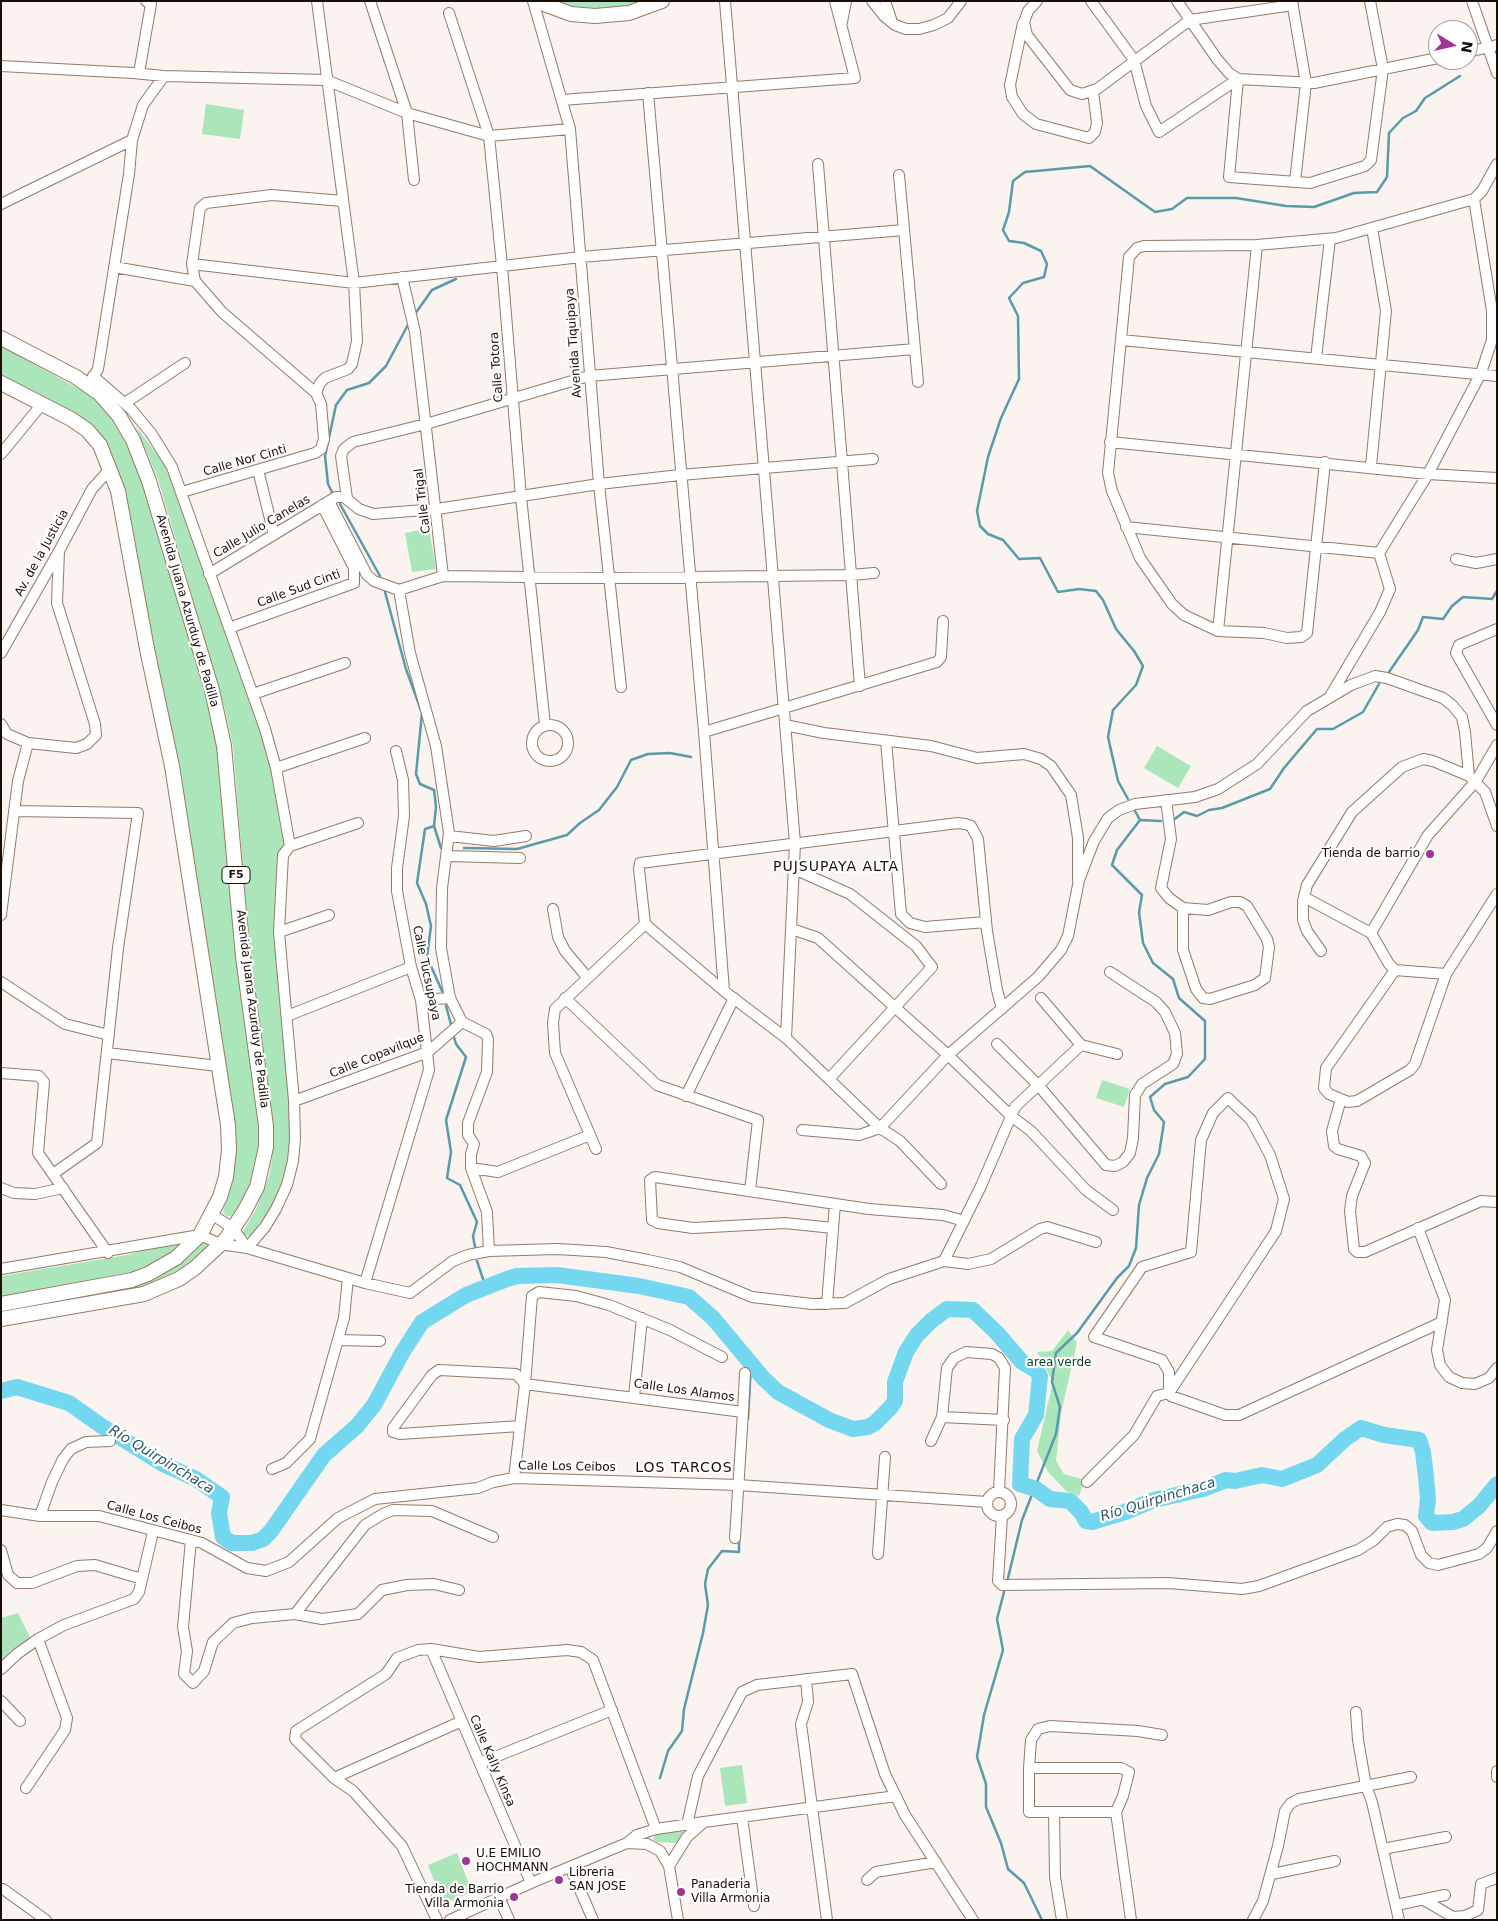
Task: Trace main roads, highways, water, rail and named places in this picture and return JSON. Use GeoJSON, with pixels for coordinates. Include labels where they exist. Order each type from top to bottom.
{"type":"FeatureCollection","features":[{"type":"Feature","properties":{"kind":"highway"},"geometry":{"type":"LineString","coordinates":[[534,1],[571,14],[595,16],[629,13],[662,1]]}},
{"type":"Feature","properties":{"kind":"highway","name":"Avenida Juana Azurduy de Padilla"},"geometry":{"type":"LineString","coordinates":[[1,338],[90,381],[118,416],[133,440],[149,481],[212,690],[224,746],[243,957],[266,1126],[266,1147],[257,1187],[233,1228],[220,1244],[195,1268],[179,1279],[144,1294],[1,1319]]}},
{"type":"Feature","properties":{"kind":"highway"},"geometry":{"type":"LineString","coordinates":[[1,383],[71,418],[87,430],[100,445],[118,491],[147,650],[172,766],[228,1125],[229,1150],[226,1177],[200,1235],[163,1266],[132,1280],[1,1304]]}},
{"type":"Feature","properties":{"kind":"waterway"},"geometry":{"type":"LineString","coordinates":[[1128,799],[1118,781],[1108,737],[1113,710],[1136,685],[1143,666],[1134,651],[1116,629],[1103,600],[1096,591],[1079,589],[1058,592],[1040,558],[1019,559],[1003,540],[988,534],[980,526],[977,511],[988,457],[1001,418],[1019,379],[1018,316],[1009,298],[1023,283],[1044,277],[1047,264],[1041,251],[1024,243],[1009,241],[1003,230],[1009,212],[1013,181],[1025,172],[1090,166],[1155,212],[1172,209],[1187,198],[1236,198],[1286,206],[1314,207],[1354,193],[1377,192],[1387,177],[1389,133],[1403,118],[1416,111],[1425,98],[1460,76]]}},
{"type":"Feature","properties":{"kind":"waterway"},"geometry":{"type":"LineString","coordinates":[[415,314],[432,290],[456,279]]}},
{"type":"Feature","properties":{"kind":"waterway"},"geometry":{"type":"LineString","coordinates":[[332,492],[328,484],[325,456],[336,405],[347,390],[369,383],[386,366],[410,321]]}},
{"type":"Feature","properties":{"kind":"waterway"},"geometry":{"type":"LineString","coordinates":[[340,504],[380,576]]}},
{"type":"Feature","properties":{"kind":"waterway"},"geometry":{"type":"LineString","coordinates":[[1389,672],[1418,630],[1423,617],[1443,619],[1452,606],[1463,597],[1492,599],[1497,591]]}},
{"type":"Feature","properties":{"kind":"waterway"},"geometry":{"type":"LineString","coordinates":[[385,592],[406,669],[422,713],[416,774],[420,784],[434,790],[436,807],[434,826],[425,829],[417,883],[426,904],[431,926],[427,957],[442,991]]}},
{"type":"Feature","properties":{"kind":"waterway"},"geometry":{"type":"LineString","coordinates":[[1172,821],[1184,812],[1197,816],[1270,789],[1284,768],[1317,729],[1333,729],[1363,712],[1379,684]]}},
{"type":"Feature","properties":{"kind":"waterway"},"geometry":{"type":"LineString","coordinates":[[464,848],[517,849],[567,835],[599,810],[617,787],[631,760],[648,754],[670,753],[691,757]]}},
{"type":"Feature","properties":{"kind":"waterway"},"geometry":{"type":"LineString","coordinates":[[1135,811],[1140,820]]}},
{"type":"Feature","properties":{"kind":"waterway"},"geometry":{"type":"LineString","coordinates":[[1008,1578],[1022,1520],[1056,1434],[1060,1407],[1052,1382],[1056,1353],[1077,1333],[1117,1278],[1129,1266],[1136,1248],[1139,1205],[1147,1178],[1159,1154],[1164,1122],[1154,1110],[1150,1097],[1165,1084],[1188,1077],[1205,1059],[1205,1021],[1179,998],[1173,979],[1153,963],[1143,943],[1139,912],[1142,895],[1112,865],[1117,850],[1140,820],[1161,821]]}},
{"type":"Feature","properties":{"kind":"waterway"},"geometry":{"type":"LineString","coordinates":[[434,826],[441,848]]}},
{"type":"Feature","properties":{"kind":"waterway"},"geometry":{"type":"LineString","coordinates":[[446,1006],[452,1028]]}},
{"type":"Feature","properties":{"kind":"waterway"},"geometry":{"type":"LineString","coordinates":[[453,1034],[456,1044],[466,1057],[446,1120],[451,1152],[447,1178],[460,1185],[477,1222],[473,1236],[475,1247]]}},
{"type":"Feature","properties":{"kind":"waterway"},"geometry":{"type":"LineString","coordinates":[[477,1261],[486,1288]]}},
{"type":"Feature","properties":{"kind":"waterway","name":"Río Quirpinchaca"},"geometry":{"type":"LineString","coordinates":[[1,1391],[17,1387],[69,1403],[103,1427],[163,1464],[196,1479],[222,1497],[219,1513],[223,1537],[232,1543],[252,1543],[263,1539],[271,1531],[324,1455],[357,1426],[374,1405],[402,1353],[422,1322],[466,1295],[507,1279],[517,1276],[557,1275],[639,1286],[689,1297],[713,1318],[763,1378],[778,1392],[829,1420],[853,1429],[868,1427],[875,1423],[890,1408],[895,1401],[895,1382],[906,1352],[917,1335],[931,1321],[947,1309],[973,1310],[997,1333],[1022,1362],[1037,1371],[1040,1376],[1036,1415],[1022,1439],[1020,1484],[1036,1489],[1050,1499],[1070,1501],[1081,1512],[1086,1521],[1092,1522],[1125,1512],[1154,1500],[1203,1489],[1226,1480],[1235,1481],[1262,1475],[1282,1479],[1317,1465],[1345,1439],[1361,1428],[1384,1435],[1419,1440],[1423,1452],[1426,1477],[1428,1499],[1426,1516],[1432,1523],[1453,1522],[1463,1519],[1479,1506],[1497,1484]]}},
{"type":"Feature","properties":{"kind":"waterway"},"geometry":{"type":"LineString","coordinates":[[748,1419],[751,1364]]}},
{"type":"Feature","properties":{"kind":"waterway"},"geometry":{"type":"LineString","coordinates":[[660,1778],[668,1751],[682,1731],[684,1709],[708,1605],[705,1584],[708,1569],[722,1551],[739,1552],[739,1539]]}},
{"type":"Feature","properties":{"kind":"waterway"},"geometry":{"type":"LineString","coordinates":[[1004,1592],[997,1619],[1003,1650],[984,1715],[977,1757],[986,1784],[986,1807],[1001,1843],[1008,1869],[1024,1883],[1042,1920]]}},
{"type":"Feature","properties":{"kind":"place","name":"Tienda de barrio"},"geometry":{"type":"Point","coordinates":[1430,854]}},
{"type":"Feature","properties":{"kind":"place","name":"U.E EMILIO HOCHMANN"},"geometry":{"type":"Point","coordinates":[466,1861]}},
{"type":"Feature","properties":{"kind":"place","name":"Libreria SAN JOSE"},"geometry":{"type":"Point","coordinates":[559,1880]}},
{"type":"Feature","properties":{"kind":"place","name":"Panaderia Villa Armonia"},"geometry":{"type":"Point","coordinates":[681,1892]}},
{"type":"Feature","properties":{"kind":"place","name":"Tienda de Barrio Villa Armonia"},"geometry":{"type":"Point","coordinates":[514,1897]}},
{"type":"Feature","properties":{"kind":"district","name":"PUJSUPAYA ALTA"},"geometry":{"type":"Point","coordinates":[836,867]}},
{"type":"Feature","properties":{"kind":"district","name":"LOS TARCOS"},"geometry":{"type":"Point","coordinates":[684,1468]}},
{"type":"Feature","properties":{"kind":"park label","name":"area verde"},"geometry":{"type":"Point","coordinates":[1059,1363]}}]}
